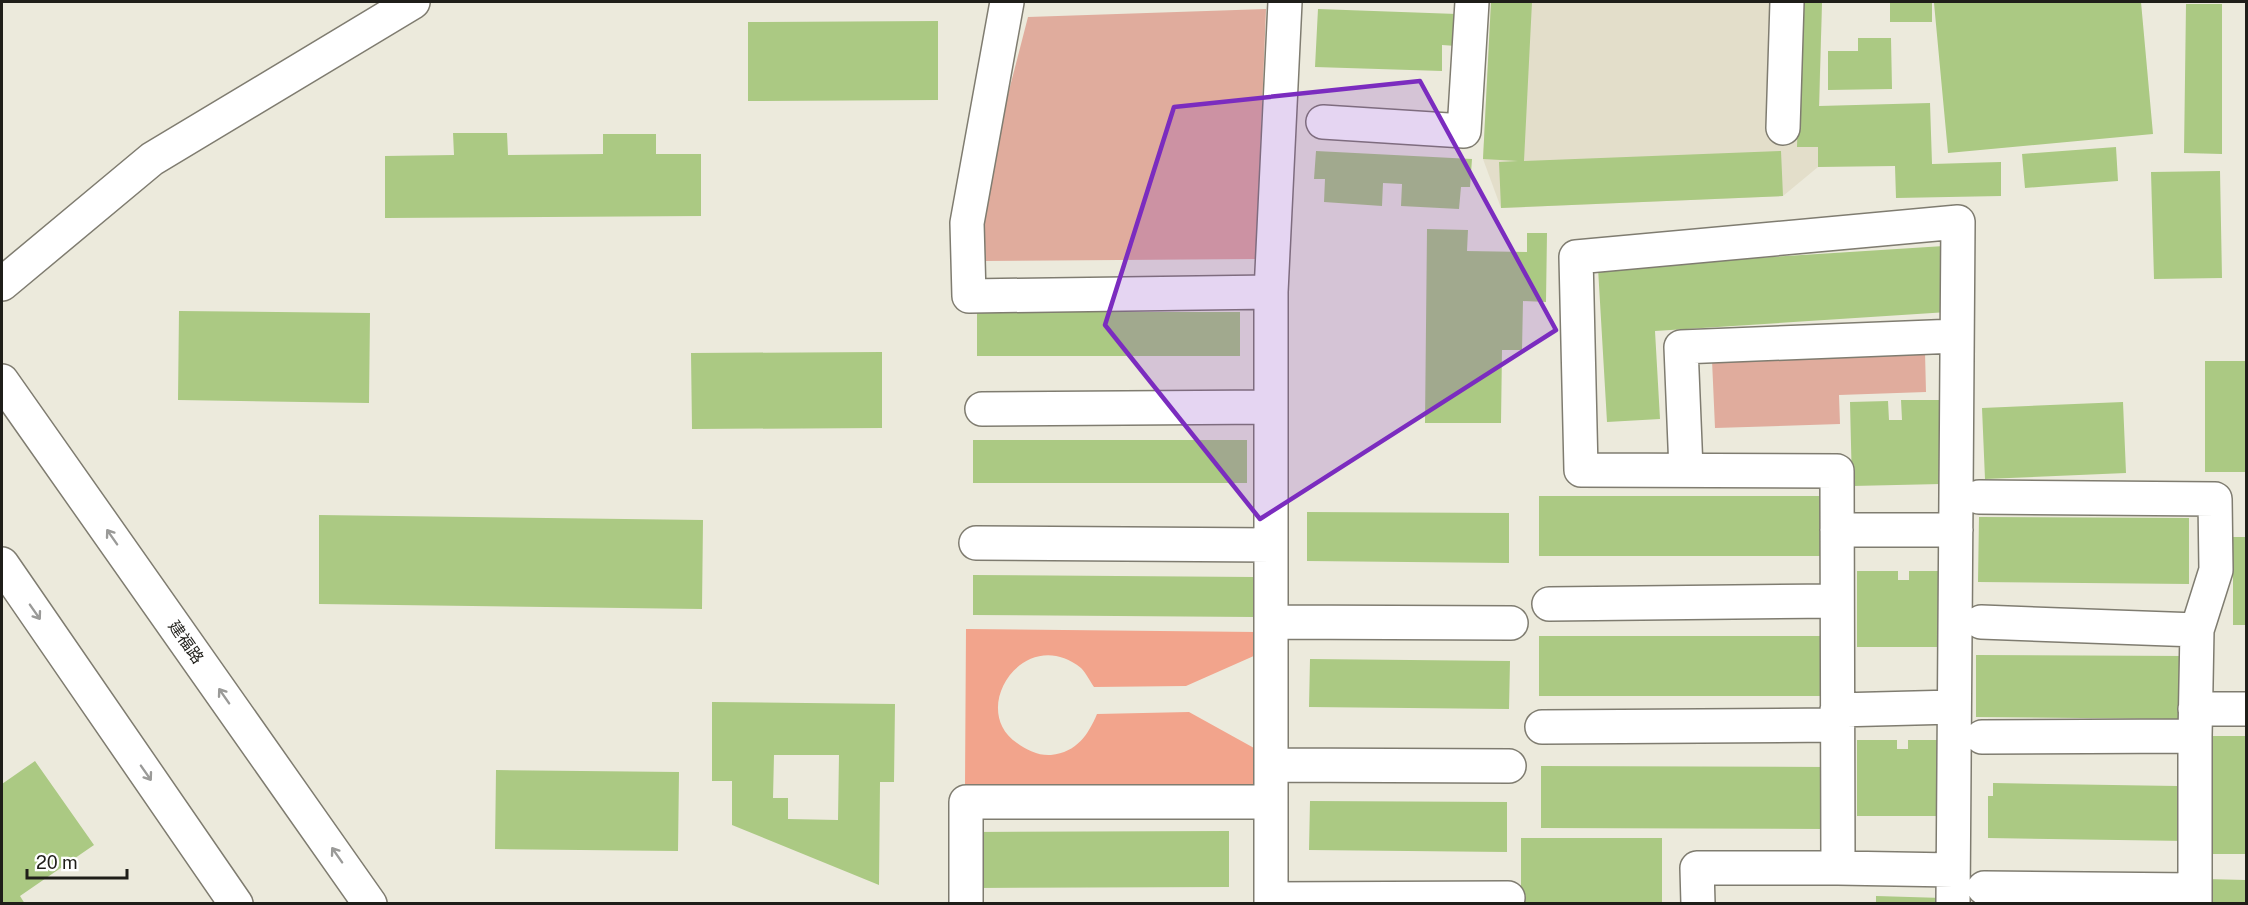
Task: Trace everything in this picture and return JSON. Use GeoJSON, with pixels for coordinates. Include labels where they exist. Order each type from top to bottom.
{"type":"FeatureCollection","features":[{"type":"Feature","properties":{"kind":"main road"},"geometry":{"type":"LineString","coordinates":[[2,284],[152,159],[413,2]]}},
{"type":"Feature","properties":{"kind":"main road"},"geometry":{"type":"LineString","coordinates":[[1007,2],[967,223],[969,296],[1271,292]]}},
{"type":"Feature","properties":{"kind":"main road"},"geometry":{"type":"LineString","coordinates":[[1284,2],[1271,292],[1271,901],[1508,898]]}},
{"type":"Feature","properties":{"kind":"main road"},"geometry":{"type":"LineString","coordinates":[[1323,122],[1464,131],[1472,2]]}},
{"type":"Feature","properties":{"kind":"main road"},"geometry":{"type":"LineString","coordinates":[[1783,128],[1787,2]]}},
{"type":"Feature","properties":{"kind":"main road"},"geometry":{"type":"LineString","coordinates":[[1838,867],[1837,471],[1581,470],[1576,257],[1958,222],[1953,903]]}},
{"type":"Feature","properties":{"kind":"main road"},"geometry":{"type":"LineString","coordinates":[[1686,470],[1681,347],[1957,336]]}},
{"type":"Feature","properties":{"kind":"main road","name":"建福路"},"geometry":{"type":"LineString","coordinates":[[2,381],[369,903]]}},
{"type":"Feature","properties":{"kind":"main road"},"geometry":{"type":"LineString","coordinates":[[981,409],[1271,407]]}},
{"type":"Feature","properties":{"kind":"main road"},"geometry":{"type":"LineString","coordinates":[[1979,497],[2215,499],[2216,570],[2197,630],[2195,897],[1984,888]]}},
{"type":"Feature","properties":{"kind":"main road"},"geometry":{"type":"LineString","coordinates":[[1837,530],[1956,530]]}},
{"type":"Feature","properties":{"kind":"main road"},"geometry":{"type":"LineString","coordinates":[[976,543],[1271,545]]}},
{"type":"Feature","properties":{"kind":"main road"},"geometry":{"type":"LineString","coordinates":[[2,564],[236,903]]}},
{"type":"Feature","properties":{"kind":"main road"},"geometry":{"type":"LineString","coordinates":[[1550,604],[1837,601]]}},
{"type":"Feature","properties":{"kind":"main road"},"geometry":{"type":"LineString","coordinates":[[1271,622],[1511,623]]}},
{"type":"Feature","properties":{"kind":"main road"},"geometry":{"type":"LineString","coordinates":[[1981,622],[2197,630]]}},
{"type":"Feature","properties":{"kind":"main road"},"geometry":{"type":"LineString","coordinates":[[1542,727],[1837,717],[1954,707]]}},
{"type":"Feature","properties":{"kind":"main road"},"geometry":{"type":"LineString","coordinates":[[1982,737],[2195,722],[2247,709]]}},
{"type":"Feature","properties":{"kind":"main road"},"geometry":{"type":"LineString","coordinates":[[1271,765],[1509,766]]}},
{"type":"Feature","properties":{"kind":"main road"},"geometry":{"type":"LineString","coordinates":[[966,903],[966,802],[1271,802]]}},
{"type":"Feature","properties":{"kind":"main road"},"geometry":{"type":"LineString","coordinates":[[1698,903],[1697,867],[1953,870]]}},
{"type":"Feature","properties":{"kind":"highlighted area"},"geometry":{"type":"Polygon","coordinates":[[[1420,81],[1556,330],[1260,519],[1105,325],[1174,107],[1420,81]]]}},
{"type":"Feature","properties":{"kind":"shaded area"},"geometry":{"type":"Polygon","coordinates":[[[1491,2],[1822,2],[1818,167],[1783,196],[1501,208],[1483,159],[1491,2]]]}},
{"type":"Feature","properties":{"kind":"shaded area"},"geometry":{"type":"Polygon","coordinates":[[[1266,9],[1256,259],[982,261],[978,211],[1028,17],[1266,9]]]}},
{"type":"Feature","properties":{"kind":"shaded area"},"geometry":{"type":"Polygon","coordinates":[[[1925,352],[1926,392],[1839,395],[1840,424],[1715,428],[1712,360],[1925,352]]]}},
{"type":"Feature","properties":{"kind":"shaded area"},"geometry":{"type":"Polygon","coordinates":[[[966,629],[1256,632],[1256,655],[1186,686],[1094,687],[1081,668],[1060,657],[1040,656],[1023,663],[1009,676],[1001,692],[998,711],[1003,728],[1017,743],[1042,755],[1060,753],[1075,746],[1090,729],[1097,714],[1189,712],[1254,748],[1254,790],[965,786],[966,629]]]}},
{"type":"Feature","properties":{"kind":"building"},"geometry":{"type":"Polygon","coordinates":[[[1491,2],[1532,2],[1524,161],[1781,151],[1783,196],[1501,208],[1499,162],[1518,161],[1483,159],[1491,2]]]}},
{"type":"Feature","properties":{"kind":"building"},"geometry":{"type":"Polygon","coordinates":[[[1801,2],[1822,2],[1819,106],[1930,103],[1932,164],[2001,162],[2001,196],[1896,198],[1895,166],[1818,167],[1818,147],[1797,147],[1801,2]]]}},
{"type":"Feature","properties":{"kind":"building"},"geometry":{"type":"Polygon","coordinates":[[[1890,2],[1932,2],[1932,22],[1890,22],[1890,2]]]}},
{"type":"Feature","properties":{"kind":"building"},"geometry":{"type":"Polygon","coordinates":[[[2141,2],[2153,134],[1948,153],[1934,3],[2141,2]]]}},
{"type":"Feature","properties":{"kind":"building"},"geometry":{"type":"Polygon","coordinates":[[[2186,4],[2222,4],[2222,154],[2184,153],[2186,4]]]}},
{"type":"Feature","properties":{"kind":"building"},"geometry":{"type":"Polygon","coordinates":[[[1318,9],[1457,14],[1456,46],[1442,45],[1442,71],[1315,67],[1318,9]]]}},
{"type":"Feature","properties":{"kind":"building"},"geometry":{"type":"Polygon","coordinates":[[[938,21],[938,100],[748,101],[748,22],[938,21]]]}},
{"type":"Feature","properties":{"kind":"building"},"geometry":{"type":"Polygon","coordinates":[[[1858,38],[1891,38],[1892,89],[1828,90],[1828,51],[1858,51],[1858,38]]]}},
{"type":"Feature","properties":{"kind":"building"},"geometry":{"type":"Polygon","coordinates":[[[453,133],[507,133],[508,155],[603,154],[603,134],[656,134],[656,154],[701,154],[701,216],[385,218],[385,156],[454,155],[453,133]]]}},
{"type":"Feature","properties":{"kind":"building"},"geometry":{"type":"Polygon","coordinates":[[[2116,147],[2118,181],[2025,188],[2022,154],[2116,147]]]}},
{"type":"Feature","properties":{"kind":"building"},"geometry":{"type":"Polygon","coordinates":[[[1316,151],[1472,159],[1470,187],[1461,187],[1459,209],[1401,206],[1402,184],[1383,183],[1382,206],[1324,202],[1325,179],[1314,179],[1316,151]]]}},
{"type":"Feature","properties":{"kind":"building"},"geometry":{"type":"Polygon","coordinates":[[[2220,171],[2222,278],[2154,279],[2151,172],[2220,171]]]}},
{"type":"Feature","properties":{"kind":"building"},"geometry":{"type":"Polygon","coordinates":[[[1427,229],[1468,230],[1467,251],[1527,252],[1527,233],[1547,233],[1546,302],[1523,301],[1522,350],[1502,350],[1501,423],[1425,423],[1427,229]]]}},
{"type":"Feature","properties":{"kind":"building"},"geometry":{"type":"Polygon","coordinates":[[[1944,246],[1948,312],[1655,331],[1660,419],[1607,422],[1598,268],[1944,246]]]}},
{"type":"Feature","properties":{"kind":"building"},"geometry":{"type":"Polygon","coordinates":[[[179,311],[370,313],[369,403],[178,400],[179,311]]]}},
{"type":"Feature","properties":{"kind":"building"},"geometry":{"type":"Polygon","coordinates":[[[977,312],[1240,312],[1240,356],[977,356],[977,312]]]}},
{"type":"Feature","properties":{"kind":"building"},"geometry":{"type":"Polygon","coordinates":[[[882,352],[882,428],[692,429],[691,353],[882,352]]]}},
{"type":"Feature","properties":{"kind":"building"},"geometry":{"type":"Polygon","coordinates":[[[2205,361],[2246,361],[2246,472],[2205,472],[2205,361]]]}},
{"type":"Feature","properties":{"kind":"building"},"geometry":{"type":"Polygon","coordinates":[[[1901,400],[1939,400],[1941,484],[1852,486],[1850,402],[1888,401],[1889,420],[1902,420],[1901,400]]]}},
{"type":"Feature","properties":{"kind":"building"},"geometry":{"type":"Polygon","coordinates":[[[2123,402],[2126,473],[1985,479],[1982,408],[2123,402]]]}},
{"type":"Feature","properties":{"kind":"building"},"geometry":{"type":"Polygon","coordinates":[[[973,440],[1247,440],[1247,483],[973,483],[973,440]]]}},
{"type":"Feature","properties":{"kind":"building"},"geometry":{"type":"Polygon","coordinates":[[[1539,496],[1827,496],[1827,556],[1539,556],[1539,496]]]}},
{"type":"Feature","properties":{"kind":"building"},"geometry":{"type":"Polygon","coordinates":[[[1307,512],[1509,513],[1509,563],[1307,561],[1307,512]]]}},
{"type":"Feature","properties":{"kind":"building"},"geometry":{"type":"Polygon","coordinates":[[[319,515],[703,520],[702,609],[319,604],[319,515]]]}},
{"type":"Feature","properties":{"kind":"building"},"geometry":{"type":"Polygon","coordinates":[[[1979,517],[2189,518],[2189,584],[1978,582],[1979,517]]]}},
{"type":"Feature","properties":{"kind":"building"},"geometry":{"type":"Polygon","coordinates":[[[2233,537],[2246,537],[2246,625],[2233,625],[2233,537]]]}},
{"type":"Feature","properties":{"kind":"building"},"geometry":{"type":"Polygon","coordinates":[[[1857,571],[1898,571],[1898,580],[1909,580],[1909,571],[1945,571],[1945,647],[1857,647],[1857,571]]]}},
{"type":"Feature","properties":{"kind":"building"},"geometry":{"type":"Polygon","coordinates":[[[973,575],[1253,577],[1253,617],[973,615],[973,575]]]}},
{"type":"Feature","properties":{"kind":"building"},"geometry":{"type":"Polygon","coordinates":[[[1539,636],[1824,636],[1824,696],[1539,696],[1539,636]]]}},
{"type":"Feature","properties":{"kind":"building"},"geometry":{"type":"Polygon","coordinates":[[[1976,655],[2184,656],[2183,719],[1976,717],[1976,655]]]}},
{"type":"Feature","properties":{"kind":"building"},"geometry":{"type":"Polygon","coordinates":[[[1310,659],[1510,661],[1509,709],[1309,707],[1310,659]]]}},
{"type":"Feature","properties":{"kind":"building"},"geometry":{"type":"Polygon","coordinates":[[[712,702],[895,704],[894,782],[880,782],[879,885],[732,825],[732,781],[712,781],[712,702]],[[774,755],[773,798],[788,798],[788,819],[838,820],[839,755],[774,755]]]}},
{"type":"Feature","properties":{"kind":"building"},"geometry":{"type":"Polygon","coordinates":[[[2213,736],[2246,736],[2246,854],[2212,854],[2213,736]]]}},
{"type":"Feature","properties":{"kind":"building"},"geometry":{"type":"Polygon","coordinates":[[[1857,740],[1897,740],[1897,749],[1908,749],[1908,740],[1945,740],[1945,816],[1857,816],[1857,740]]]}},
{"type":"Feature","properties":{"kind":"building"},"geometry":{"type":"Polygon","coordinates":[[[35,761],[94,845],[20,896],[25,904],[2,904],[2,784],[35,761]]]}},
{"type":"Feature","properties":{"kind":"building"},"geometry":{"type":"Polygon","coordinates":[[[1541,766],[1825,767],[1824,829],[1541,828],[1541,766]]]}},
{"type":"Feature","properties":{"kind":"building"},"geometry":{"type":"Polygon","coordinates":[[[496,770],[679,772],[678,851],[495,849],[496,770]]]}},
{"type":"Feature","properties":{"kind":"building"},"geometry":{"type":"Polygon","coordinates":[[[1993,783],[2177,786],[2177,799],[2187,799],[2187,841],[1988,838],[1988,796],[1993,796],[1993,783]]]}},
{"type":"Feature","properties":{"kind":"building"},"geometry":{"type":"Polygon","coordinates":[[[1310,801],[1507,802],[1507,852],[1309,850],[1310,801]]]}},
{"type":"Feature","properties":{"kind":"building"},"geometry":{"type":"Polygon","coordinates":[[[1229,831],[1229,887],[973,888],[972,832],[1229,831]]]}},
{"type":"Feature","properties":{"kind":"building"},"geometry":{"type":"Polygon","coordinates":[[[1521,838],[1662,838],[1662,904],[1521,904],[1521,838]]]}},
{"type":"Feature","properties":{"kind":"building"},"geometry":{"type":"Polygon","coordinates":[[[2205,879],[2246,880],[2246,904],[2205,904],[2205,879]]]}},
{"type":"Feature","properties":{"kind":"building"},"geometry":{"type":"Polygon","coordinates":[[[1876,896],[1943,898],[1943,904],[1876,904],[1876,896]]]}}]}
